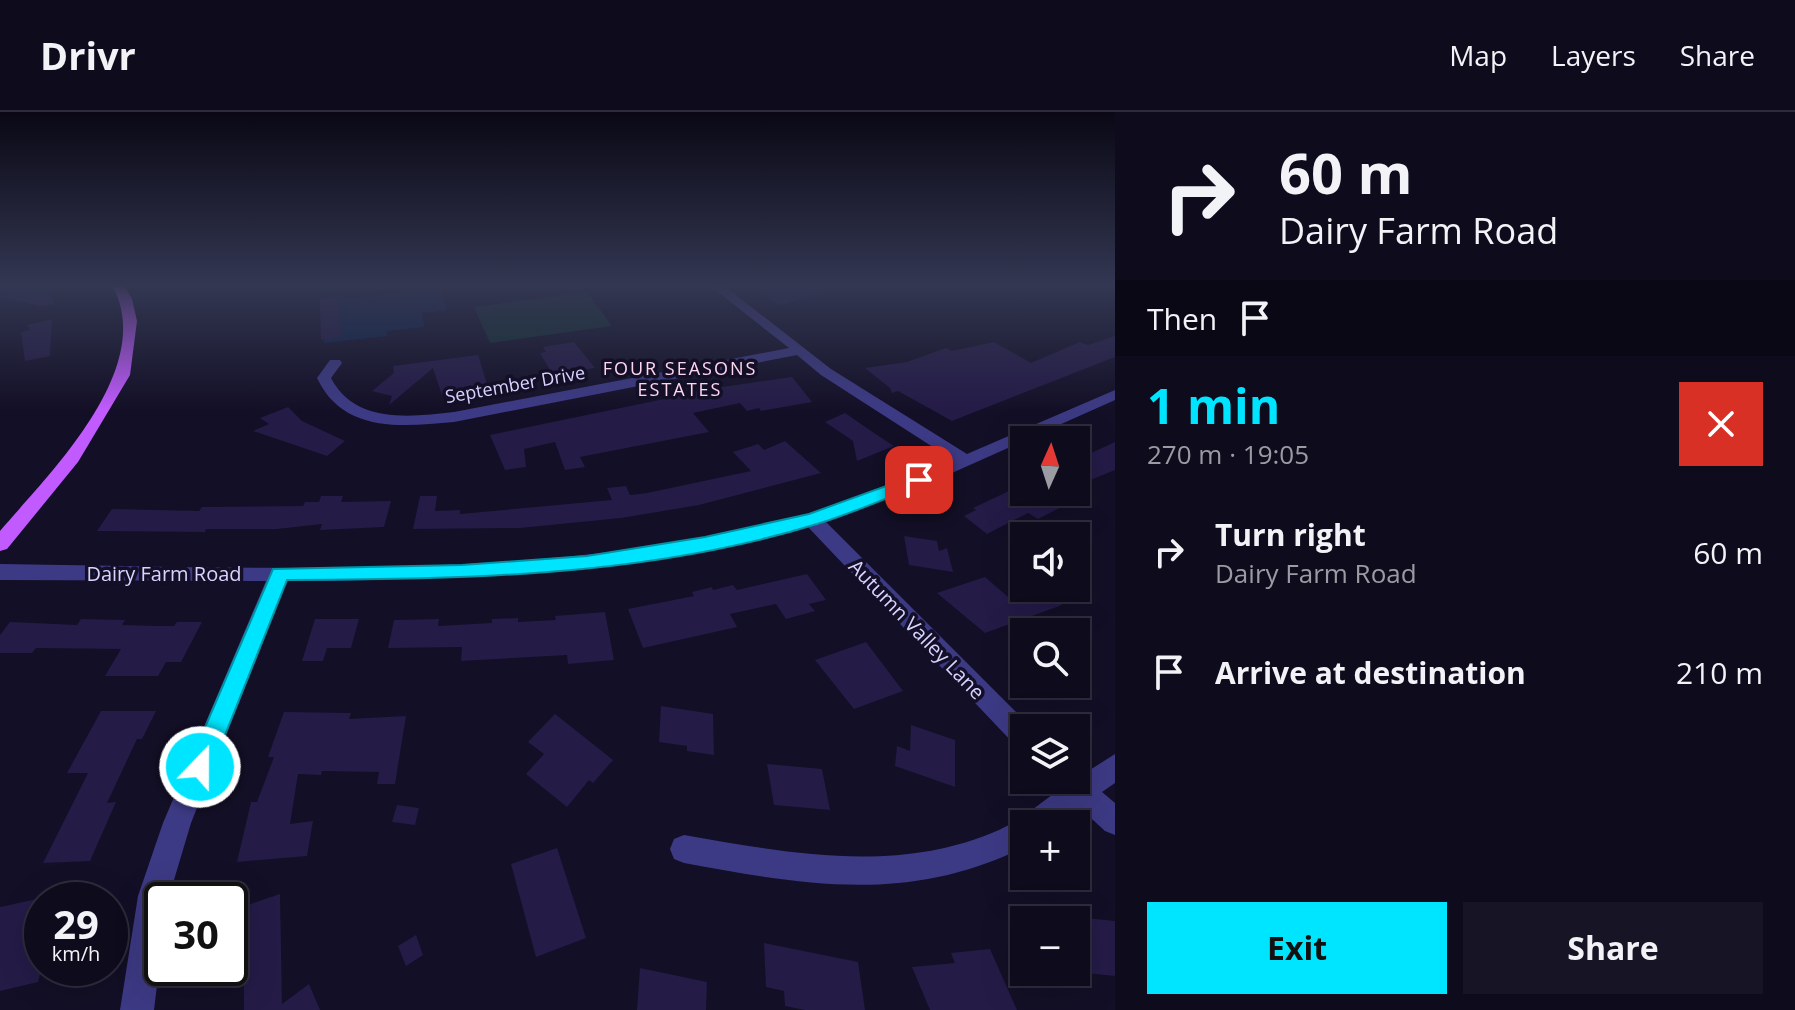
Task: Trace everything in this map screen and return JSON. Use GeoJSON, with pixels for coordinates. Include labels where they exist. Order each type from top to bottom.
{"type":"FeatureCollection","features":[{"type":"Feature","properties":{"kind":"main road"},"geometry":{"type":"LineString","coordinates":[[0,544],[72,458],[123,375],[130,327]]}},
{"type":"Feature","properties":{"kind":"street"},"geometry":{"type":"LineString","coordinates":[[770,327],[796,351],[965,460]]}},
{"type":"Feature","properties":{"kind":"street","name":"September Drive"},"geometry":{"type":"LineString","coordinates":[[335,363],[324,378],[329,395],[348,410],[380,419],[417,421],[481,412],[796,351]]}},
{"type":"Feature","properties":{"kind":"street","name":"Dairy Farm Road"},"geometry":{"type":"LineString","coordinates":[[0,572],[462,572],[587,563],[705,544],[812,519],[896,490],[1115,394]]}},
{"type":"Feature","properties":{"kind":"street","name":"Autumn Valley Lane"},"geometry":{"type":"LineString","coordinates":[[812,519],[1010,723]]}},
{"type":"Feature","properties":{"kind":"street"},"geometry":{"type":"LineString","coordinates":[[137,1010],[153,896],[177,823],[280,573]]}},
{"type":"Feature","properties":{"kind":"street"},"geometry":{"type":"LineString","coordinates":[[1090,779],[1115,767]]}},
{"type":"Feature","properties":{"kind":"street"},"geometry":{"type":"LineString","coordinates":[[1049,810],[1066,794]]}},
{"type":"Feature","properties":{"kind":"street"},"geometry":{"type":"LineString","coordinates":[[1083,794],[1115,821]]}},
{"type":"Feature","properties":{"kind":"street"},"geometry":{"type":"LineString","coordinates":[[684,849],[799,869],[867,875],[941,865],[1010,840]]}},
{"type":"Feature","properties":{"kind":"green space"},"geometry":{"type":"Polygon","coordinates":[[[483,327],[605,327],[490,343],[483,327]]]}},
{"type":"Feature","properties":{"kind":"water"},"geometry":{"type":"Polygon","coordinates":[[[324,327],[424,327],[386,331],[387,336],[324,343],[324,327]]]}},
{"type":"Feature","properties":{"kind":"building"},"geometry":{"type":"Polygon","coordinates":[[[28,327],[52,327],[50,356],[25,361],[21,332],[30,330],[28,327]]]}},
{"type":"Feature","properties":{"kind":"building"},"geometry":{"type":"Polygon","coordinates":[[[321,327],[340,327],[341,337],[321,340],[321,327]]]}},
{"type":"Feature","properties":{"kind":"building"},"geometry":{"type":"Polygon","coordinates":[[[1115,336],[1115,357],[952,421],[898,391],[892,393],[865,368],[907,362],[946,348],[952,351],[994,342],[1031,363],[1080,342],[1088,345],[1115,336]]]}},
{"type":"Feature","properties":{"kind":"building"},"geometry":{"type":"Polygon","coordinates":[[[574,342],[595,368],[553,375],[540,353],[546,352],[543,347],[574,342]]]}},
{"type":"Feature","properties":{"kind":"building"},"geometry":{"type":"Polygon","coordinates":[[[478,355],[488,387],[442,395],[433,368],[389,405],[392,396],[372,391],[394,373],[393,366],[478,355]]]}},
{"type":"Feature","properties":{"kind":"building"},"geometry":{"type":"Polygon","coordinates":[[[792,377],[812,402],[761,411],[759,408],[747,411],[740,403],[693,413],[709,432],[580,457],[585,467],[565,470],[555,442],[524,449],[526,467],[505,470],[490,435],[722,387],[792,377]]]}},
{"type":"Feature","properties":{"kind":"building"},"geometry":{"type":"Polygon","coordinates":[[[288,407],[302,421],[345,441],[327,456],[253,431],[269,424],[260,418],[288,407]]]}},
{"type":"Feature","properties":{"kind":"building"},"geometry":{"type":"Polygon","coordinates":[[[845,413],[894,446],[857,461],[853,441],[825,422],[845,413]]]}},
{"type":"Feature","properties":{"kind":"building"},"geometry":{"type":"Polygon","coordinates":[[[785,441],[821,473],[699,505],[621,518],[520,528],[413,529],[420,496],[437,496],[435,511],[460,510],[460,514],[612,500],[607,488],[626,486],[630,495],[647,493],[751,471],[733,452],[758,444],[764,450],[785,441]]]}},
{"type":"Feature","properties":{"kind":"building"},"geometry":{"type":"Polygon","coordinates":[[[1115,442],[1115,470],[1090,480],[1090,454],[1115,442]]]}},
{"type":"Feature","properties":{"kind":"building"},"geometry":{"type":"Polygon","coordinates":[[[1010,491],[1010,506],[1063,506],[1038,519],[1028,513],[987,534],[964,516],[976,510],[973,508],[1010,491]]]}},
{"type":"Feature","properties":{"kind":"building"},"geometry":{"type":"Polygon","coordinates":[[[321,496],[343,496],[341,502],[391,501],[384,527],[320,530],[322,524],[277,529],[206,529],[205,532],[97,531],[112,509],[199,511],[202,507],[303,506],[305,502],[319,502],[321,496]]]}},
{"type":"Feature","properties":{"kind":"building"},"geometry":{"type":"Polygon","coordinates":[[[904,536],[937,541],[939,551],[947,548],[953,572],[909,565],[904,536]]]}},
{"type":"Feature","properties":{"kind":"building"},"geometry":{"type":"Polygon","coordinates":[[[807,574],[826,600],[809,604],[815,611],[786,619],[776,604],[730,614],[737,627],[643,648],[628,609],[694,596],[692,592],[712,587],[713,590],[733,585],[737,590],[807,574]]]}},
{"type":"Feature","properties":{"kind":"building"},"geometry":{"type":"Polygon","coordinates":[[[985,577],[1010,599],[1010,602],[1059,602],[1062,605],[1026,618],[1010,618],[1010,624],[985,633],[937,593],[985,577]]]}},
{"type":"Feature","properties":{"kind":"building"},"geometry":{"type":"Polygon","coordinates":[[[605,612],[614,660],[568,664],[567,655],[461,661],[462,647],[388,648],[394,620],[439,619],[438,626],[492,623],[492,619],[518,618],[518,622],[556,620],[555,616],[605,612]]]}},
{"type":"Feature","properties":{"kind":"building"},"geometry":{"type":"Polygon","coordinates":[[[81,619],[125,620],[122,625],[158,626],[202,622],[181,662],[166,662],[158,676],[105,676],[121,649],[36,648],[32,653],[0,653],[0,635],[10,622],[77,625],[81,619]]]}},
{"type":"Feature","properties":{"kind":"building"},"geometry":{"type":"Polygon","coordinates":[[[315,619],[359,619],[351,648],[327,648],[323,661],[302,661],[315,619]]]}},
{"type":"Feature","properties":{"kind":"building"},"geometry":{"type":"Polygon","coordinates":[[[866,642],[903,691],[854,709],[815,660],[866,642]]]}},
{"type":"Feature","properties":{"kind":"building"},"geometry":{"type":"Polygon","coordinates":[[[661,706],[713,714],[714,755],[687,751],[687,746],[659,742],[661,706]]]}},
{"type":"Feature","properties":{"kind":"building"},"geometry":{"type":"Polygon","coordinates":[[[101,711],[156,711],[142,739],[137,739],[107,803],[116,802],[90,861],[43,863],[88,773],[67,773],[101,711]]]}},
{"type":"Feature","properties":{"kind":"building"},"geometry":{"type":"Polygon","coordinates":[[[284,712],[351,713],[349,719],[406,716],[395,784],[377,784],[379,772],[322,771],[321,775],[298,774],[290,824],[313,821],[307,856],[237,862],[251,802],[257,802],[274,757],[268,757],[284,712]]]}},
{"type":"Feature","properties":{"kind":"building"},"geometry":{"type":"Polygon","coordinates":[[[555,714],[613,760],[593,783],[589,780],[567,807],[526,774],[544,754],[528,742],[555,714]]]}},
{"type":"Feature","properties":{"kind":"building"},"geometry":{"type":"Polygon","coordinates":[[[911,725],[955,740],[955,787],[895,766],[897,746],[910,751],[911,725]]]}},
{"type":"Feature","properties":{"kind":"building"},"geometry":{"type":"Polygon","coordinates":[[[767,764],[822,769],[830,810],[774,805],[767,764]]]}},
{"type":"Feature","properties":{"kind":"building"},"geometry":{"type":"Polygon","coordinates":[[[397,805],[419,808],[415,825],[392,822],[397,805]]]}},
{"type":"Feature","properties":{"kind":"building"},"geometry":{"type":"Polygon","coordinates":[[[557,848],[586,938],[536,957],[511,864],[557,848]]]}},
{"type":"Feature","properties":{"kind":"building"},"geometry":{"type":"Polygon","coordinates":[[[280,894],[282,1004],[309,984],[320,1010],[244,1010],[244,986],[248,986],[248,905],[280,894]]]}},
{"type":"Feature","properties":{"kind":"building"},"geometry":{"type":"Polygon","coordinates":[[[24,902],[24,985],[0,991],[0,907],[24,902]]]}},
{"type":"Feature","properties":{"kind":"building"},"geometry":{"type":"Polygon","coordinates":[[[1090,918],[1115,921],[1115,976],[1090,973],[1090,918]]]}},
{"type":"Feature","properties":{"kind":"building"},"geometry":{"type":"Polygon","coordinates":[[[416,935],[423,955],[406,966],[398,946],[416,935]]]}},
{"type":"Feature","properties":{"kind":"building"},"geometry":{"type":"Polygon","coordinates":[[[764,943],[858,962],[865,1010],[805,1010],[785,1006],[784,991],[766,987],[764,943]]]}},
{"type":"Feature","properties":{"kind":"building"},"geometry":{"type":"Polygon","coordinates":[[[990,949],[1017,1010],[930,1010],[912,967],[955,963],[951,953],[990,949]]]}},
{"type":"Feature","properties":{"kind":"building"},"geometry":{"type":"Polygon","coordinates":[[[640,968],[707,982],[706,1010],[637,1010],[640,968]]]}},
{"type":"Feature","properties":{"kind":"district","name":"FOUR SEASONS ESTATES"},"geometry":{"type":"Point","coordinates":[680,378]}},
{"type":"Feature","properties":{"kind":"route"},"geometry":{"type":"LineString","coordinates":[[200,767],[280,573],[462,572],[587,563],[705,544],[812,519],[919,480]]}}]}
